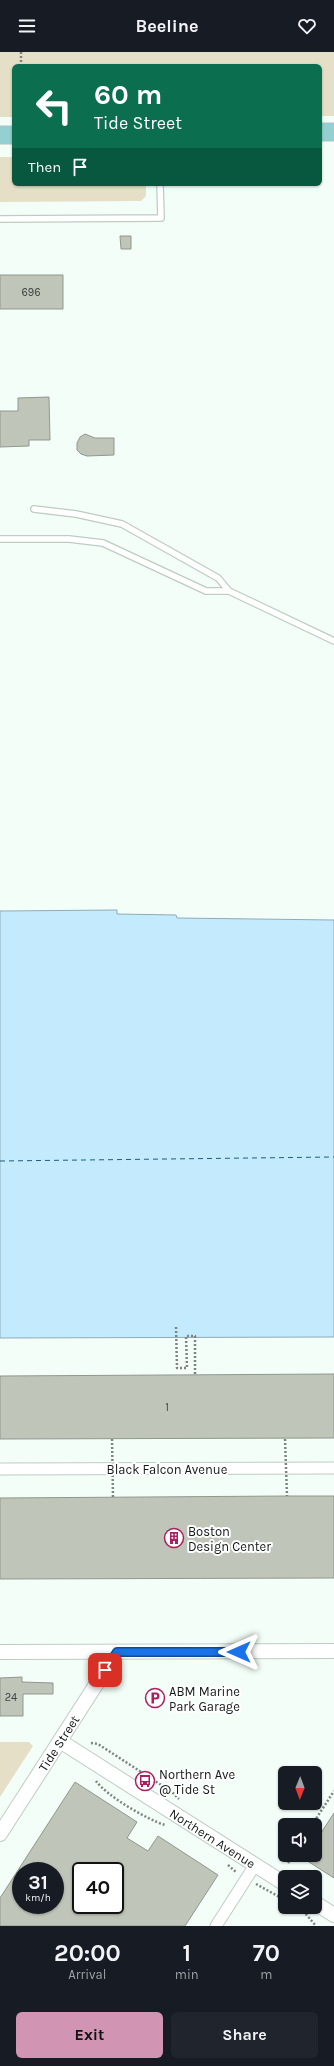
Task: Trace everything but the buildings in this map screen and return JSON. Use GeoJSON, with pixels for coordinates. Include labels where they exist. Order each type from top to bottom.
{"type":"FeatureCollection","features":[{"type":"Feature","properties":{"kind":"main road"},"geometry":{"type":"LineString","coordinates":[[322,132],[334,132]]}},
{"type":"Feature","properties":{"kind":"main road"},"geometry":{"type":"LineString","coordinates":[[0,135],[12,135]]}},
{"type":"Feature","properties":{"kind":"street","name":"Black Falcon Avenue"},"geometry":{"type":"LineString","coordinates":[[0,1469],[334,1468]]}},
{"type":"Feature","properties":{"kind":"street"},"geometry":{"type":"LineString","coordinates":[[0,1652],[334,1651]]}},
{"type":"Feature","properties":{"kind":"street","name":"Tide Street"},"geometry":{"type":"LineString","coordinates":[[0,1834],[117,1652]]}},
{"type":"Feature","properties":{"kind":"street","name":"Northern Avenue"},"geometry":{"type":"LineString","coordinates":[[60,1741],[278,1880]]}},
{"type":"Feature","properties":{"kind":"street"},"geometry":{"type":"LineString","coordinates":[[216,1926],[255,1865]]}},
{"type":"Feature","properties":{"kind":"street"},"geometry":{"type":"LineString","coordinates":[[322,1907],[334,1915]]}},
{"type":"Feature","properties":{"kind":"lane"},"geometry":{"type":"LineString","coordinates":[[0,219],[161,218],[160,186]]}},
{"type":"Feature","properties":{"kind":"lane"},"geometry":{"type":"LineString","coordinates":[[34,509],[76,514],[122,524],[218,578],[229,591],[334,641]]}},
{"type":"Feature","properties":{"kind":"lane"},"geometry":{"type":"LineString","coordinates":[[0,539],[69,539],[103,543],[206,591],[229,591]]}},
{"type":"Feature","properties":{"kind":"path"},"geometry":{"type":"LineString","coordinates":[[21,52],[21,64]]}},
{"type":"Feature","properties":{"kind":"path"},"geometry":{"type":"LineString","coordinates":[[176,1327],[177,1368],[187,1368],[186,1336],[195,1336],[195,1375]]}},
{"type":"Feature","properties":{"kind":"path"},"geometry":{"type":"LineString","coordinates":[[285,1438],[287,1496]]}},
{"type":"Feature","properties":{"kind":"path"},"geometry":{"type":"LineString","coordinates":[[112,1439],[113,1497]]}},
{"type":"Feature","properties":{"kind":"path","name":"Northern Avenue"},"geometry":{"type":"LineString","coordinates":[[94,1778],[102,1789],[154,1822],[169,1826]]}},
{"type":"Feature","properties":{"kind":"path"},"geometry":{"type":"LineString","coordinates":[[317,1818],[334,1791]]}},
{"type":"Feature","properties":{"kind":"path","name":"Northern Avenue"},"geometry":{"type":"LineString","coordinates":[[223,1861],[231,1868]]}},
{"type":"Feature","properties":{"kind":"path"},"geometry":{"type":"LineString","coordinates":[[306,1914],[316,1926]]}},
{"type":"Feature","properties":{"kind":"shaded area"},"geometry":{"type":"Polygon","coordinates":[[[0,52],[334,52],[334,116],[322,116],[322,64],[12,64],[12,117],[0,117],[0,52]]]}},
{"type":"Feature","properties":{"kind":"shaded area"},"geometry":{"type":"Polygon","coordinates":[[[0,157],[12,157],[12,186],[146,186],[146,196],[141,201],[0,202],[0,157]]]}},
{"type":"Feature","properties":{"kind":"shaded area"},"geometry":{"type":"Polygon","coordinates":[[[0,1742],[29,1742],[33,1746],[0,1797],[0,1742]]]}},
{"type":"Feature","properties":{"kind":"water"},"geometry":{"type":"Polygon","coordinates":[[[117,910],[117,914],[176,915],[177,918],[334,920],[334,1337],[0,1338],[0,911],[117,910]]]}},
{"type":"Feature","properties":{"kind":"ferry route"},"geometry":{"type":"LineString","coordinates":[[0,1161],[334,1157]]}},
{"type":"Feature","properties":{"kind":"place","name":"Boston Design Center"},"geometry":{"type":"Point","coordinates":[174,1538]}},
{"type":"Feature","properties":{"kind":"place","name":"ABM Marine Park Garage"},"geometry":{"type":"Point","coordinates":[155,1698]}},
{"type":"Feature","properties":{"kind":"place","name":"Northern Ave @ Tide St"},"geometry":{"type":"Point","coordinates":[145,1781]}},
{"type":"Feature","properties":{"kind":"route"},"geometry":{"type":"LineString","coordinates":[[105,1670],[117,1652],[239,1652]]}}]}
